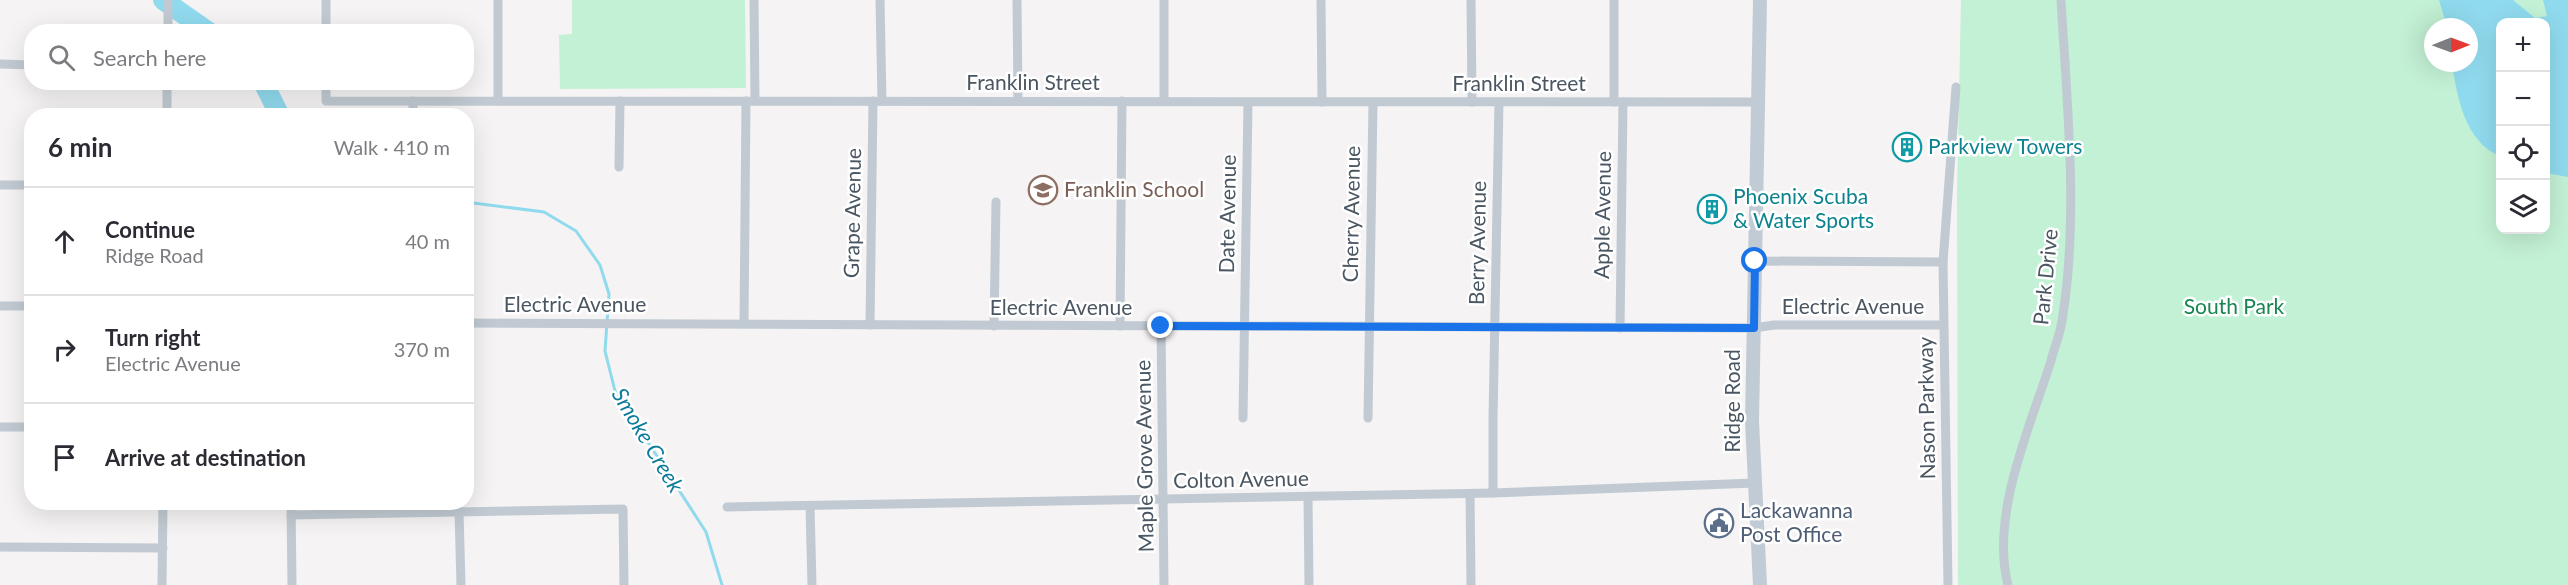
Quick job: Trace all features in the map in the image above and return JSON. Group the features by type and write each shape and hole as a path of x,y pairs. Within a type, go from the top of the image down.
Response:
{"main road":[{"name":"Ridge Road","path":"1760,0 1752,421 1760,585"}],"street":[{"path":"168,0 168,24"},
{"path":"498,0 498,101"},
{"path":"744,324 754,0"},
{"name":"Grape Avenue","path":"870,325 880,0"},
{"path":"1017,0 1018,101"},
{"path":"1164,0 1164,102"},
{"path":"1321,0 1322,102"},
{"path":"1471,0 1472,102"},
{"name":"Apple Avenue","path":"1614,0 1619,102 1620,328"},
{"name":"Park Drive","path":"2008,585 2004,554 2007,509 2017,464 2062,324 2067,285 2070,182 2061,0"},
{"path":"326,1 326,24"},
{"path":"0,64 24,64"},
{"name":"Nason Parkway","path":"1948,585 1943,262 1956,87"},
{"path":"167,90 167,108"},
{"name":"Franklin Street","path":"326,90 326,101 1758,102"},
{"path":"413,101 413,108"},
{"path":"619,167 620,101"},
{"path":"1120,326 1122,101"},
{"name":"Date Avenue","path":"1243,418 1248,102"},
{"name":"Cherry Avenue","path":"1368,418 1373,102"},
{"name":"Berry Avenue","path":"1494,493 1494,327 1499,102"},
{"path":"0,185 24,185"},
{"path":"994,326 996,202"},
{"path":"1755,261 1943,262"},
{"path":"0,306 24,306"},
{"name":"Electric Avenue","path":"474,323 1620,328 1943,325"},
{"name":"Maple Grove Avenue","path":"1161,326 1164,585"},
{"path":"0,427 24,427"},
{"name":"Colton Avenue","path":"727,507 1470,494 1755,483"},
{"path":"1470,494 1471,585"},
{"path":"1308,497 1309,585"},
{"path":"810,506 812,585"},
{"path":"474,508 623,509 624,585"},
{"path":"162,585 163,510"},
{"path":"291,510 292,585"},
{"path":"291,515 407,510"},
{"path":"454,510 461,585"},
{"path":"0,547 163,548"}],"green space":[{"path":"572,0 745,0 746,88 560,89 559,35 572,34"},
{"name":"South Park","path":"1961,0 2568,0 2568,585 1958,585 1957,194"}],"water":[{"path":"2439,0 2513,0 2535,18 2496,18 2496,154 2478,140 2471,129 2460,104 2454,72 2478,72 2478,18 2444,18"},
{"path":"2543,0 2568,0 2568,177 2550,174 2550,18 2535,18 2547,16"}],"waterway":[{"name":"Smoke Creek","path":"163,0 198,24"},
{"name":"Smoke Creek","path":"267,90 276,108"},
{"name":"Smoke Creek","path":"474,203 544,212 576,231 600,265 609,294 605,351 615,391 706,532 722,585"}],"place":[{"name":"Parkview Towers","path":"1907,147"},
{"name":"Franklin School","path":"1043,190"},
{"name":"Phoenix Scuba & Water Sports","path":"1712,209"},
{"name":"Lackawanna Post Office","path":"1719,523"}],"route":[{"path":"1161,326 1754,328 1755,261"}]}
